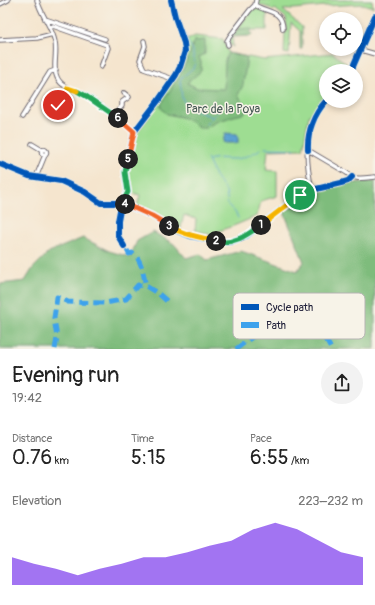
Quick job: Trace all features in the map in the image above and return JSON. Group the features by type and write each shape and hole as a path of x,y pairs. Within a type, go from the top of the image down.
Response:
{"street":[{"path":"0,4 8,0"},
{"path":"37,0 53,34 55,43 56,70 59,81 68,88 86,96 114,114 134,132"},
{"path":"124,246 117,234 118,221 122,203 128,192 125,172 134,132 173,79 180,67 185,47 171,0"},
{"path":"228,45 228,40 255,5 256,0"},
{"path":"255,5 259,8 269,10 280,18 283,30"},
{"path":"363,45 375,16"},
{"path":"45,19 105,39"},
{"path":"50,28 53,26 106,44 108,48 100,67"},
{"path":"0,40 37,38 53,34"},
{"path":"144,41 145,46 140,60 144,69 173,79"},
{"path":"363,51 375,54"},
{"path":"22,117 50,72 56,70"},
{"path":"58,105 68,88"},
{"path":"124,93 129,97"},
{"path":"114,114 122,106 122,102 133,95"},
{"path":"312,190 308,135 316,114 321,108"},
{"path":"32,144 46,151 36,177"},
{"path":"308,150 352,177 358,179 375,177"},
{"path":"0,164 24,174 62,181 89,194 101,203 122,203 152,216 177,231 190,236 230,242 246,236 300,195 312,190 341,183 352,177"}],"green space":[{"path":"257,0 372,0 373,7 363,4 283,10 302,27 302,49 300,49 300,31 291,23 289,54 284,53 285,32 287,32 286,18 275,9 273,11 270,8 259,5"},
{"path":"254,9 267,10 267,30 252,30 250,28 232,37 233,47 229,44 229,39"},
{"path":"250,28 252,30 250,32 252,33 251,36 232,37 238,29"},
{"name":"Parc de la Poya","path":"195,36 223,39 228,53 264,60 319,54 319,56 337,56 347,64 319,64 319,105 309,116 303,149 268,150 266,170 277,171 277,196 261,201 257,216 215,232 211,237 209,234 195,230 196,219 184,215 180,231 163,220 137,207 140,195 130,192 127,174 133,137 151,114 181,68 186,54 185,41"},
{"path":"205,40 205,54 199,57 201,62 201,71 187,83 197,88 224,89 225,60 228,53 247,57 243,85 238,95 248,110 243,114 216,122 206,128 199,128 191,121 167,114 161,108 161,104 180,74 194,41"},
{"path":"375,181 375,349 0,349 0,284 25,281 33,268 49,252 83,238 109,251 130,257 137,241 153,232 174,244 186,258 200,254 207,260 241,251 297,271 304,262 284,212 310,194 338,184"}],"water":[{"path":"225,133 237,134 238,143 224,143"}],"waterway":[{"path":"177,13 187,41 193,50 195,63 193,68 180,79 182,98 186,105 192,109 212,117"},
{"path":"206,124 219,110"},
{"path":"265,148 295,149"},
{"path":"209,160 218,158 241,158 261,149"},
{"path":"207,158 215,176 226,191 228,205 236,213 238,218"}],"marked path":[{"path":"127,250 129,254 132,253 136,256 142,268 146,286 170,304"},
{"path":"55,349 57,338 54,318 57,297 68,302 106,303 126,299 138,285 146,286"},
{"path":"236,349 250,339"},
{"path":"325,339 331,349"}],"cycle path":[{"path":"124,246 118,236 118,221 121,205 128,192 125,172 134,132 176,75 185,51 171,0"},
{"path":"354,64 375,16"},
{"path":"308,150 310,130 321,108"},
{"path":"0,164 29,176 61,181 85,192 101,203 122,203 152,216 177,231 190,236 221,242 230,242 246,236 300,195 312,190 348,181 352,177"}],"route":[{"path":"58,105 68,88 72,89 114,114 134,132 125,172 128,192 122,203 152,216 177,231 190,236 221,242 230,242 246,236 300,195"}]}
